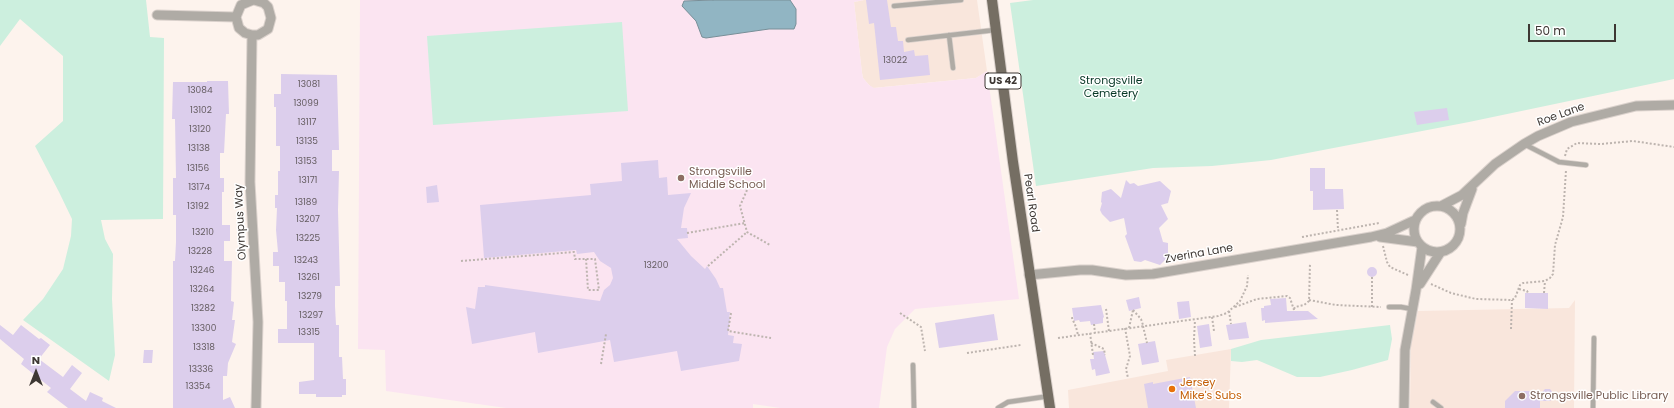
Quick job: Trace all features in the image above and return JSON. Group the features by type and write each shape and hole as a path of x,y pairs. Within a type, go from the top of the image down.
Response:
{"main road":[{"name":"Pearl Road","path":"992,0 1050,408"}],"street":[{"path":"253,0 264,3 268,7 271,18 268,29 258,35 245,33 239,28 236,17 241,5 253,0"},
{"path":"157,15 236,17"},
{"name":"Olympus Way","path":"252,35 250,182 258,322 256,408"},
{"name":"Roe Lane","path":"1441,206 1460,196 1473,186 1495,164 1538,136 1590,116 1636,106 1674,105"},
{"name":"Roe Lane","path":"1461,225 1466,201 1473,186"},
{"path":"1441,206 1453,211 1458,217 1461,225 1461,233 1455,245 1450,250 1440,252 1429,251 1420,245 1414,233 1416,220 1424,210 1430,207 1441,206"},
{"name":"Zverina Lane","path":"1030,275 1080,270 1092,270 1126,275 1153,274 1371,237 1387,233 1416,220"},
{"name":"Zverina Lane","path":"1371,237 1388,237 1420,245"},
{"path":"1404,408 1405,350 1416,290 1420,245"},
{"path":"1416,290 1422,278 1440,252"}],"lane":[{"path":"894,6 961,0"},
{"path":"908,40 996,30"},
{"path":"949,35 953,68"},
{"path":"1524,144 1559,162 1586,165"},
{"path":"1388,307 1412,309"},
{"path":"1593,408 1594,338"},
{"path":"913,365 914,408"},
{"path":"998,408 1008,402 1044,397"},
{"path":"1433,402 1441,408"}],"path":[{"path":"1565,156 1567,149 1577,143 1607,144 1633,141 1674,147"},
{"path":"1511,329 1512,300 1515,298 1520,285 1527,281 1545,281 1553,274 1555,245 1563,217 1566,176"},
{"path":"747,190 740,206 747,232 770,246"},
{"path":"1337,210 1338,230"},
{"path":"687,233 745,223"},
{"path":"708,266 747,232"},
{"path":"1382,244 1390,267 1412,276"},
{"path":"461,261 574,252 575,259 586,259 595,259 599,290 588,290 586,259"},
{"path":"1234,307 1257,299 1283,296 1290,298 1294,310 1295,307 1304,305 1309,300 1310,263"},
{"path":"1058,338 1212,317 1229,312 1245,292 1248,275"},
{"path":"1372,276 1372,307"},
{"path":"1544,293 1545,281"},
{"path":"1426,282 1451,293 1476,299 1512,300"},
{"path":"1518,289 1527,291 1528,293"},
{"path":"1309,300 1336,305 1388,307"},
{"path":"1106,309 1109,331"},
{"path":"1129,328 1133,310 1141,319 1147,343"},
{"path":"1229,312 1231,324"},
{"path":"731,313 728,331 771,338"},
{"path":"900,313 921,327 925,351"},
{"path":"1212,317 1214,331"},
{"path":"1074,318 1072,318 1078,335"},
{"path":"1195,356 1194,339 1196,319"},
{"path":"1094,324 1095,333"},
{"path":"1126,328 1130,356 1126,369 1128,378"},
{"path":"1090,333 1093,355"},
{"path":"601,364 606,334"},
{"path":"1091,343 1104,349 1105,355"},
{"path":"967,353 1021,346"}],"shaded area":[{"name":"Strongsville Middle School","path":"360,0 864,0 854,2 862,73 863,78 874,88 976,78 987,71 1019,299 915,309 895,329 887,347 879,408 780,408 753,404 753,408 506,408 386,391 385,350 358,349"},
{"path":"864,0 977,0 987,71 976,78 873,88 863,78 854,2"},
{"path":"1575,300 1574,408 1410,408 1411,344 1418,311 1569,308"},
{"path":"1231,349 1229,408 1069,408 1068,390 1168,371 1166,360"}],"green space":[{"path":"0,0 146,0 150,37 164,38 163,219 101,220 105,239 113,254 112,299 115,355 109,381 23,320 43,299 63,269 71,236 72,219 35,146 63,121 63,56 20,19 0,46"},
{"name":"Strongsville Cemetery","path":"1033,0 1674,0 1674,79 1469,122 1271,160 1212,166 1153,168 1036,186 1010,3"},
{"path":"622,22 628,111 433,125 427,36"},
{"path":"1390,325 1392,339 1388,360 1352,370 1320,377 1297,377 1257,360 1242,362 1231,361 1231,349 1261,340"}],"water":[{"path":"790,0 796,9 796,24 794,29 769,29 706,38 702,37 696,21 682,6 684,1"}],"building":[{"path":"866,0 887,0 891,27 896,27 898,41 903,41 904,52 914,50 915,56 928,55 930,75 880,80 874,23 869,24"},
{"path":"281,74 337,75 339,150 332,150 332,171 339,171 338,210 340,286 335,286 335,306 336,325 339,325 339,357 342,357 343,379 346,379 346,395 342,395 342,397 316,397 316,394 299,394 299,382 314,380 314,343 278,343 278,329 287,329 285,282 279,282 279,266 273,266 273,252 278,252 276,230 277,208 275,208 275,195 278,195 278,171 280,171 280,146 276,146 276,107 274,107 274,94 281,94"},
{"path":"228,81 229,114 226,114 224,153 220,153 220,178 224,178 224,192 222,192 222,225 230,225 230,241 224,241 224,261 232,261 231,301 234,302 232,320 235,320 232,342 236,344 228,363 227,376 223,376 223,400 230,397 235,408 173,408 173,261 175,261 176,215 173,215 173,178 176,178 175,119 172,119 173,82"},
{"path":"1447,108 1449,120 1417,125 1414,112"},
{"path":"658,160 659,178 667,177 668,195 691,193 684,208 681,228 687,228 688,238 677,239 691,256 705,269 707,266 720,288 723,288 727,312 730,312 728,335 734,336 733,343 742,344 739,361 681,371 677,351 614,362 610,340 538,353 535,332 472,344 466,307 475,309 478,287 485,287 485,285 600,301 604,290 610,285 613,278 611,268 600,261 594,252 577,254 576,250 484,258 480,205 591,195 590,184 622,181 621,163"},
{"path":"1310,168 1325,168 1325,189 1343,189 1344,209 1313,210 1313,191 1310,191"},
{"path":"1126,180 1130,184 1134,183 1138,186 1160,181 1171,191 1168,203 1161,205 1168,219 1159,228 1163,242 1168,243 1168,257 1160,265 1145,260 1141,262 1134,261 1125,236 1127,234 1124,218 1110,222 1100,210 1102,203 1102,192 1111,189 1121,198"},
{"path":"437,185 439,202 427,203 426,187"},
{"path":"1370,267 1374,267 1376,268 1376,276 1370,277 1367,274 1367,270"},
{"path":"1525,293 1548,293 1548,309 1525,308"},
{"path":"1139,297 1141,308 1129,311 1126,300"},
{"path":"1286,298 1287,311 1308,311 1318,319 1265,323 1265,320 1262,321 1261,308 1271,305 1270,299"},
{"path":"1189,301 1191,317 1179,319 1177,302"},
{"path":"1101,305 1104,317 1103,323 1091,325 1090,321 1074,321 1072,308"},
{"path":"994,314 998,340 939,348 935,323"},
{"path":"1246,322 1249,338 1229,340 1226,325"},
{"path":"1209,324 1212,346 1200,348 1197,326"},
{"path":"0,325 13,335 21,325 39,339 41,338 50,345 39,359 63,377 72,365 82,373 70,389 86,401 90,392 103,398 102,401 116,408 68,408 47,392 51,388 21,364 24,359 0,339"},
{"path":"1155,341 1159,362 1142,365 1138,344"},
{"path":"144,350 153,350 152,363 143,363"},
{"path":"1104,351 1110,373 1096,376 1095,369 1092,370 1090,359 1094,359 1093,352"},
{"path":"1190,377 1196,408 1148,408 1144,384 1153,382 1153,384"},
{"name":"Strongsville Public Library","path":"1545,389 1550,389 1553,393 1553,398 1550,401 1540,401 1540,408 1505,408 1505,401 1515,391 1530,391 1537,398"}],"place":[{"name":"Strongsville Middle School","path":"681,178"},
{"name":"Jersey Mike's Subs","path":"1172,389"},
{"name":"Strongsville Public Library","path":"1522,396"}]}
